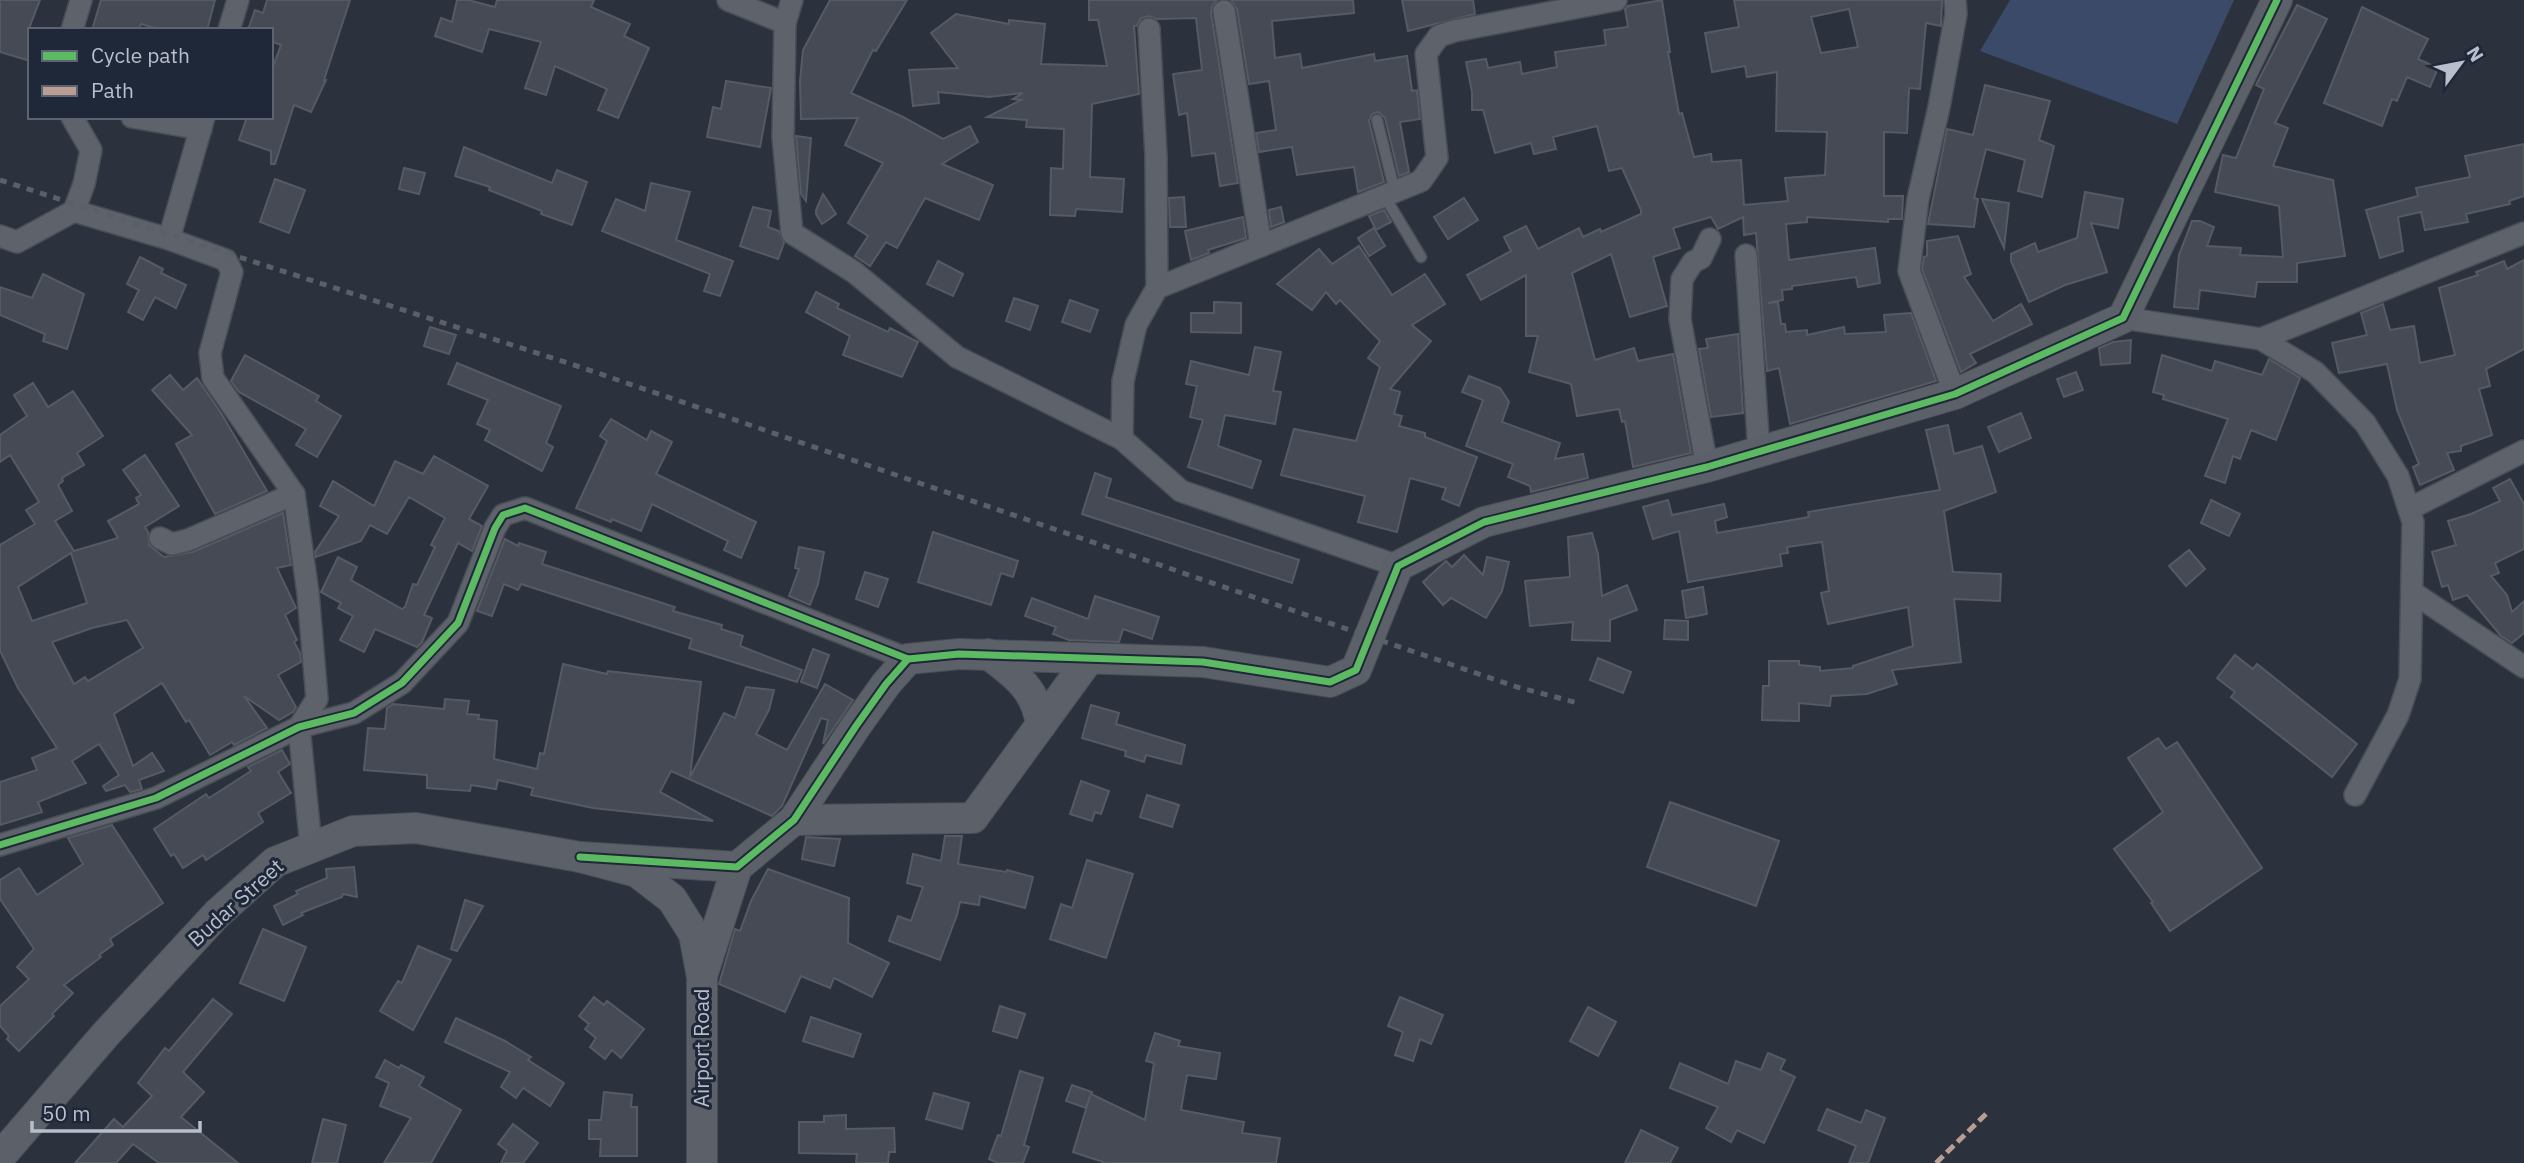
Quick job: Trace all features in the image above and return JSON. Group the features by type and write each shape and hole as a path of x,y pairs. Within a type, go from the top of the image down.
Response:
{"street":[{"path":"73,28 81,0"},
{"path":"230,28 238,0"},
{"path":"728,0 785,23"},
{"path":"792,0 785,23 783,137 792,233 854,272 957,357 1122,439 1181,491 1398,566"},
{"path":"1157,288 1421,181 1437,158 1426,54 1439,36 1616,0"},
{"path":"1955,0 1956,14 1942,94 1918,199 1909,271 1955,394"},
{"path":"2123,317 2277,0"},
{"path":"1224,11 1261,246"},
{"path":"1122,439 1123,382 1136,325 1157,288 1156,156 1149,29"},
{"path":"0,236 17,242 74,211 84,184 91,150 73,119"},
{"path":"156,119 203,123 169,239"},
{"path":"74,211 169,239 226,260 232,272 210,353 213,378 293,494 308,593 317,699 299,727 311,846"},
{"path":"2260,339 2524,233"},
{"path":"1707,467 1680,319 1682,279 1693,262 1701,258 1710,239"},
{"path":"1745,256 1759,452"},
{"path":"0,845 156,798 299,727 354,713 402,683 458,623 495,528 503,515 525,508 908,659 988,654 1088,660 1113,658 1203,662 1330,682 1356,670 1398,566 1484,522 1707,467 1955,394 2123,317 2260,339 2315,372 2365,424 2399,476 2413,522 2410,679 2398,715 2355,794"},
{"path":"2409,509 2524,451"},
{"path":"160,538 172,544 188,540 293,494"},
{"path":"2412,592 2524,667"},
{"path":"988,654 1013,672 1030,691 1038,706 1041,725"},
{"path":"702,977 737,867 794,820 856,726 908,659"},
{"path":"794,820 973,818 1088,660"},
{"name":"Budar Street","path":"0,1157 105,1035 217,914 275,862 354,831 416,828 580,857 637,872 672,899 694,934"},
{"path":"580,857 737,867"},
{"name":"Airport Road","path":"694,934 702,977 702,1163"}],"lane":[{"path":"1377,120 1390,194 1421,257"}],"water":[{"path":"2010,0 2234,0 2177,124 1980,51"}],"building":[{"path":"0,0 40,0 28,28 28,60 0,52"},
{"path":"101,0 215,0 208,28 155,28 141,24 140,28 93,28"},
{"path":"267,0 350,0 326,80 311,112 294,105 275,164 271,164 271,151 239,140 246,119 273,119 273,67 281,45 273,42 273,28 249,28 255,10 263,13"},
{"path":"457,0 495,7 497,0 594,0 591,7 630,24 624,36 649,48 618,118 598,110 607,89 555,66 546,95 525,88 541,42 489,29 482,52 435,36 441,18 452,22"},
{"path":"830,0 907,0 876,51 873,50 851,93 943,139 970,126 978,142 942,164 993,185 979,220 925,198 897,248 886,242 870,266 855,256 868,236 848,223 883,163 845,145 858,118 801,119 800,81 803,50"},
{"path":"1089,0 1217,0 1211,13 1238,183 1220,186 1215,153 1192,156 1187,113 1179,115 1173,74 1202,70 1196,18 1141,18 1137,26 1134,26 1139,94 1092,104 1090,177 1124,179 1122,212 1076,209 1075,216 1050,215 1051,168 1063,169 1064,129 1026,127 1027,120 987,117 1021,100 1013,99 1023,93 989,97 938,92 939,103 913,106 909,70 958,68 931,33 956,14 1009,24 1009,20 1045,24 1041,64 1107,66 1098,20 1089,20"},
{"path":"1231,0 1353,0 1354,13 1272,21 1275,58 1300,54 1302,68 1374,54 1375,61 1407,56 1412,91 1417,90 1420,119 1400,122 1409,172 1399,176 1385,118 1378,112 1372,114 1369,121 1384,182 1358,192 1354,167 1297,175 1292,147 1259,152 1256,133 1276,130 1269,81 1249,84 1237,9"},
{"path":"1402,0 1473,0 1475,14 1408,31"},
{"path":"1662,0 1679,114 1682,113 1694,157 1711,154 1712,162 1741,160 1744,205 1788,201 1785,178 1825,175 1827,132 1776,131 1777,72 1747,77 1745,66 1712,72 1705,33 1739,27 1734,0 1942,0 1941,26 1926,23 1920,89 1909,88 1907,133 1884,132 1884,196 1903,196 1902,219 1888,219 1888,222 1807,217 1807,222 1786,224 1789,260 1875,248 1880,283 1858,287 1856,277 1792,286 1792,289 1782,290 1783,300 1768,303 1778,302 1781,324 1785,324 1786,332 1807,330 1807,335 1844,327 1845,334 1886,332 1884,315 1911,313 1936,381 1790,424 1779,368 1767,371 1756,233 1744,235 1743,217 1718,229 1711,217 1673,228 1680,248 1653,257 1667,306 1630,317 1611,254 1572,273 1595,360 1634,348 1638,361 1673,354 1691,453 1633,467 1625,421 1622,422 1619,409 1577,416 1571,384 1529,372 1538,336 1526,336 1526,275 1481,300 1467,275 1511,251 1504,237 1526,226 1538,249 1579,228 1583,237 1600,229 1601,232 1641,214 1641,210 1622,168 1609,171 1597,126 1553,137 1556,149 1534,154 1531,143 1495,153 1483,110 1472,110 1472,92 1466,62 1486,59 1488,68 1520,62 1522,74 1557,67 1555,52 1606,45 1604,30 1628,27 1625,9 1628,6","holes":["1849,9 1858,47 1821,53 1811,17"]},
{"path":"2297,5 2327,19 2275,123 2288,128 2273,166 2333,180 2345,256 2297,263 2297,282 2257,282 2255,297 2200,290 2198,309 2174,307 2179,255 2192,221 2200,221 2214,227 2207,246 2241,248 2240,255 2283,257 2279,206 2215,192 2223,155 2236,158 2264,89 2256,85"},
{"path":"2362,7 2428,39 2418,59 2438,68 2430,87 2407,77 2397,101 2392,99 2382,126 2324,103"},
{"path":"726,81 771,88 760,147 707,137 713,107 721,109"},
{"path":"1985,85 2050,101 2039,140 2054,146 2042,197 2018,191 2025,160 1986,149 1974,198 1978,199 1974,227 1928,224 1947,129 1973,135"},
{"path":"796,136 811,138 806,201 801,194"},
{"path":"2524,144 2524,196 2509,201 2510,204 2466,214 2468,222 2425,230 2421,212 2398,217 2403,251 2380,258 2366,210 2418,196 2416,188 2470,177 2465,156"},
{"path":"464,147 552,183 557,170 587,182 572,225 489,190 490,187 455,176"},
{"path":"404,168 425,173 419,194 399,189"},
{"path":"275,179 305,190 289,233 260,222"},
{"path":"651,183 690,192 676,240 733,261 720,296 704,291 710,274 602,231 616,199 645,211"},
{"path":"2085,192 2123,199 2118,228 2091,223 2107,272 2065,285 2029,302 2011,261 2011,254 2035,243 2038,252 2077,238"},
{"path":"823,194 836,214 822,224 816,210"},
{"path":"1184,197 1186,227 1170,227 1169,198"},
{"path":"1464,198 1478,220 1448,239 1434,217"},
{"path":"1982,199 2009,203 2004,248"},
{"path":"753,207 771,211 768,227 779,231 784,243 778,259 740,246"},
{"path":"1281,207 1284,222 1271,227 1269,210"},
{"path":"1384,210 1391,222 1376,230 1369,216"},
{"path":"1243,217 1246,238 1208,250 1209,253 1191,260 1185,231"},
{"path":"1374,228 1385,246 1369,256 1358,238"},
{"path":"1958,236 1971,274 1964,277 1993,321 2021,304 2032,324 1970,354 1976,363 1961,372 1922,269 1924,257 1927,256 1927,241"},
{"path":"1359,246 1392,295 1425,274 1445,304 1412,325 1431,341 1390,389 1400,392 1394,414 1402,416 1399,426 1425,433 1425,437 1477,457 1459,506 1442,499 1446,488 1410,478 1397,532 1358,522 1365,496 1281,475 1294,429 1356,441 1380,367 1368,358 1380,341 1340,300 1336,304 1326,292 1312,310 1277,284 1319,249 1332,264"},
{"path":"140,257 163,269 161,273 186,285 176,308 155,297 143,320 128,312 139,290 127,284"},
{"path":"2524,260 2524,349 2486,369 2490,386 2479,389 2492,435 2461,446 2461,451 2447,453 2454,470 2420,485 2413,467 2419,464 2397,410 2387,364 2339,373 2332,343 2367,335 2361,313 2383,304 2390,330 2414,326 2420,363 2455,355 2439,288 2478,275 2476,272 2504,261 2507,269"},
{"path":"938,261 963,274 953,296 927,284"},
{"path":"43,274 84,294 67,349 43,341 45,334 0,315 0,287 32,298"},
{"path":"816,292 839,304 837,308 888,332 890,328 918,342 902,377 843,355 850,336 806,312"},
{"path":"1014,298 1038,306 1030,330 1006,321"},
{"path":"1070,300 1098,310 1090,332 1062,322"},
{"path":"1214,302 1241,303 1241,333 1191,332 1191,313 1214,313"},
{"path":"430,327 456,335 449,354 424,346"},
{"path":"1738,334 1743,413 1711,417 1699,349 1708,348 1706,339"},
{"path":"2131,340 2130,363 2101,365 2099,348 2113,342"},
{"path":"1255,347 1281,352 1273,391 1281,392 1275,424 1225,415 1218,446 1261,461 1252,488 1188,467 1203,420 1190,417 1197,386 1186,384 1191,361 1249,375"},
{"path":"245,355 319,396 316,401 341,416 317,457 296,445 306,429 239,392 231,381"},
{"path":"2162,355 2212,371 2215,361 2262,375 2269,359 2300,378 2276,440 2251,430 2240,459 2233,456 2225,483 2205,476 2228,419 2163,399 2164,395 2153,392"},
{"path":"457,363 561,406 546,443 553,447 542,471 485,440 490,430 477,424 488,400 448,384"},
{"path":"2076,372 2083,390 2064,397 2057,379"},
{"path":"170,375 183,390 197,378 267,491 215,514 176,444 192,435 152,390"},
{"path":"1469,376 1500,388 1509,402 1502,422 1560,443 1555,459 1583,454 1588,478 1531,492 1530,486 1508,477 1513,464 1466,446 1483,400 1462,392"},
{"path":"33,383 48,407 73,391 103,436 77,453 84,465 62,478 63,481 58,485 72,511 55,521 74,551 118,538 108,521 139,504 136,498 141,495 123,470 145,455 179,506 145,527 149,545 164,557 193,552 283,513 291,565 277,568 296,608 285,615 297,640 294,642 301,662 278,675 296,707 293,712 279,720 244,696 267,728 234,745 232,742 210,755 162,683 114,714 133,766 152,753 164,771 139,780 142,789 130,792 125,785 106,791 103,786 119,775 99,744 72,761 86,783 38,802 42,812 0,825 0,782 37,770 32,758 57,748 18,688 0,651 0,545 35,524 26,510 39,502 10,455 0,462 0,435 27,416 14,395","holes":["71,553 87,603 32,621 18,587","127,620 143,648 88,681 85,677 74,684 52,642 92,628"]},
{"path":"2021,413 2031,438 1999,452 1988,427"},
{"path":"611,419 647,440 651,431 672,442 656,474 756,522 741,558 724,550 728,541 652,504 641,531 576,508 607,441 600,436"},
{"path":"1948,425 1954,454 1982,446 1996,492 1944,511 1953,572 2001,574 2000,601 1954,599 1961,662 1892,670 1897,684 1867,694 1831,696 1830,706 1799,703 1799,721 1762,720 1763,686 1769,686 1769,661 1799,661 1799,665 1820,667 1820,671 1853,668 1913,646 1908,607 1828,624 1821,593 1829,591 1822,542 1787,547 1788,553 1780,554 1782,566 1688,582 1679,531 1653,539 1643,507 1668,500 1672,515 1724,504 1727,517 1715,521 1717,533 1809,517 1808,512 1940,490 1926,430"},
{"path":"434,456 488,486 469,519 482,526 472,551 458,543 424,615 432,618 422,642 417,647 375,629 364,652 340,640 353,616 338,608 341,603 321,592 338,557 357,567 351,580 402,609 435,547 431,545 445,518 409,497 387,534 370,525 361,541 316,557 315,552 339,516 320,506 333,481 374,506 395,461 423,474"},
{"path":"1095,473 1111,479 1106,497 1299,560 1292,583 1082,514"},
{"path":"2510,479 2524,504 2524,549 2495,563 2499,573 2491,576 2507,595 2512,612 2524,601 2524,633 2512,643 2501,636 2467,595 2453,600 2448,585 2442,587 2432,552 2456,545 2448,521 2500,501 2493,488"},
{"path":"2211,500 2240,514 2229,536 2201,523"},
{"path":"933,532 1018,561 1013,577 1001,573 991,605 918,582"},
{"path":"1592,533 1598,554 1602,596 1627,585 1637,610 1610,620 1610,641 1572,640 1573,622 1530,626 1525,581 1570,577 1568,537"},
{"path":"505,539 518,546 519,543 546,552 542,564 675,607 673,611 722,625 721,629 743,636 740,646 802,670 797,682 689,648 692,639 521,584 518,590 504,584 492,616 477,611"},
{"path":"799,547 824,552 818,584 810,605 789,596 799,569 795,568"},
{"path":"2189,550 2205,569 2186,586 2169,566"},
{"path":"1464,555 1483,575 1487,557 1509,562 1502,591 1486,618 1451,598 1443,605 1423,582 1446,561 1452,567"},
{"path":"865,572 888,579 878,607 856,599"},
{"path":"1703,587 1707,614 1686,618 1682,591"},
{"path":"1095,596 1159,617 1152,639 1123,629 1119,642 1069,640 1053,634 1056,627 1025,616 1032,598 1088,619"},
{"path":"1665,620 1688,621 1688,640 1664,639"},
{"path":"813,649 829,655 817,688 801,682"},
{"path":"2235,655 2253,669 2257,664 2357,744 2332,777 2231,697 2235,692 2217,678"},
{"path":"1598,658 1631,672 1623,693 1590,680"},
{"path":"563,664 607,674 608,671 701,682 690,777 724,713 735,718 746,687 774,690 769,710 756,734 787,750 825,684 853,700 823,744 828,720 821,718 782,806 772,816 671,771 660,792 713,821 593,808 531,795 533,788 498,780 496,789 471,785 470,791 427,788 427,775 364,770 368,728 385,729 387,708 393,704 444,709 445,699 469,701 467,714 479,715 478,719 497,721 494,759 537,769 540,753 544,754"},
{"path":"1091,705 1119,713 1116,724 1185,745 1181,764 1146,755 1144,762 1125,756 1126,751 1082,738"},
{"path":"2158,738 2166,749 2177,742 2262,868 2170,931 2151,903 2153,902 2114,849 2163,812 2128,758"},
{"path":"282,750 290,764 278,772 291,793 258,813 263,822 206,860 203,855 183,868 174,854 171,856 154,829 206,794 209,798 251,771 248,767"},
{"path":"1081,781 1109,791 1101,814 1095,812 1092,821 1070,814"},
{"path":"1147,795 1179,805 1172,827 1140,817"},
{"path":"1670,802 1779,841 1756,906 1647,867"},
{"path":"112,825 163,903 110,939 113,945 99,955 101,957 64,985 73,993 19,1051 7,1039 9,1036 0,1026 0,1006 29,979 17,967 34,949 0,899 0,880 19,868 37,895 83,864 68,838"},
{"path":"945,836 962,836 958,864 1006,872 1007,870 1033,877 1025,908 980,896 979,905 960,902 940,960 889,941 898,916 911,921 923,887 907,883 913,854 941,861"},
{"path":"806,837 840,839 834,866 802,859"},
{"path":"1087,860 1133,874 1106,958 1050,939 1061,904 1072,908"},
{"path":"354,867 357,897 343,894 342,897 301,913 303,915 283,925 274,906 298,894 296,891 327,878 326,869"},
{"path":"768,869 849,898 848,943 889,963 872,997 834,978 830,988 801,976 785,1012 719,984 735,929 740,931 751,901"},
{"path":"465,900 483,906 457,951 451,949"},
{"path":"263,929 306,947 284,1001 240,983"},
{"path":"418,946 451,960 413,1030 380,1011 398,981 402,983"},
{"path":"594,997 604,1005 607,1001 644,1029 621,1058 612,1050 605,1059 590,1047 596,1038 585,1029 589,1024 579,1016"},
{"path":"1400,997 1443,1015 1431,1044 1420,1039 1413,1061 1395,1055 1403,1032 1388,1026"},
{"path":"213,999 232,1014 183,1072 204,1092 181,1117 238,1163 159,1163 133,1144 116,1163 75,1163 114,1119 123,1127 152,1096 138,1083 165,1048 169,1051"},
{"path":"1000,1006 1025,1014 1017,1038 993,1031"},
{"path":"1588,1007 1616,1022 1598,1056 1570,1041"},
{"path":"811,1017 861,1034 853,1057 803,1041"},
{"path":"456,1018 505,1041 531,1057 528,1060 564,1083 550,1106 523,1088 516,1098 501,1087 510,1072 445,1042"},
{"path":"1155,1033 1180,1041 1178,1046 1220,1053 1216,1079 1187,1075 1181,1110 1244,1122 1242,1133 1280,1138 1276,1163 1106,1163 1073,1152 1090,1096 1086,1108 1066,1101 1072,1085 1092,1092 1091,1094 1145,1120 1154,1063 1146,1061"},
{"path":"1768,1053 1785,1060 1780,1070 1795,1077 1764,1143 1737,1130 1731,1142 1706,1128 1718,1107 1670,1088 1680,1063 1728,1084 1736,1061 1761,1070"},
{"path":"385,1060 424,1077 419,1086 461,1110 431,1163 384,1163 411,1118 380,1106 389,1083 376,1077"},
{"path":"1020,1071 1043,1078 1024,1145 1029,1147 1023,1163 998,1163 989,1159 998,1135 1001,1136"},
{"path":"604,1092 632,1095 631,1107 637,1107 637,1156 600,1156 601,1139 589,1139 589,1120 601,1120"},
{"path":"934,1093 969,1103 962,1129 926,1119"},
{"path":"1827,1109 1861,1123 1866,1110 1885,1118 1868,1163 1849,1163 1856,1146 1818,1130"},
{"path":"846,1115 846,1129 894,1128 895,1152 889,1152 888,1163 856,1163 857,1154 799,1153 799,1122 824,1122 824,1116"},
{"path":"323,1119 346,1125 337,1163 312,1163"},
{"path":"513,1124 538,1143 523,1163 501,1163 507,1151 498,1144"},
{"path":"1641,1130 1678,1148 1670,1163 1625,1163"}],"railway":[{"path":"0,180 571,364 1517,687 1578,703"}],"marked path":[{"path":"1936,1163 1988,1112"}],"cycle path":[{"path":"580,857 737,867 794,820 856,726 908,659 959,654 1203,662 1330,682 1356,670 1398,566 1484,522 1707,467 1955,394 2123,318 2277,0"},
{"path":"0,845 156,798 299,727 354,713 402,683 458,623 495,528 503,515 525,508 908,659"}]}
